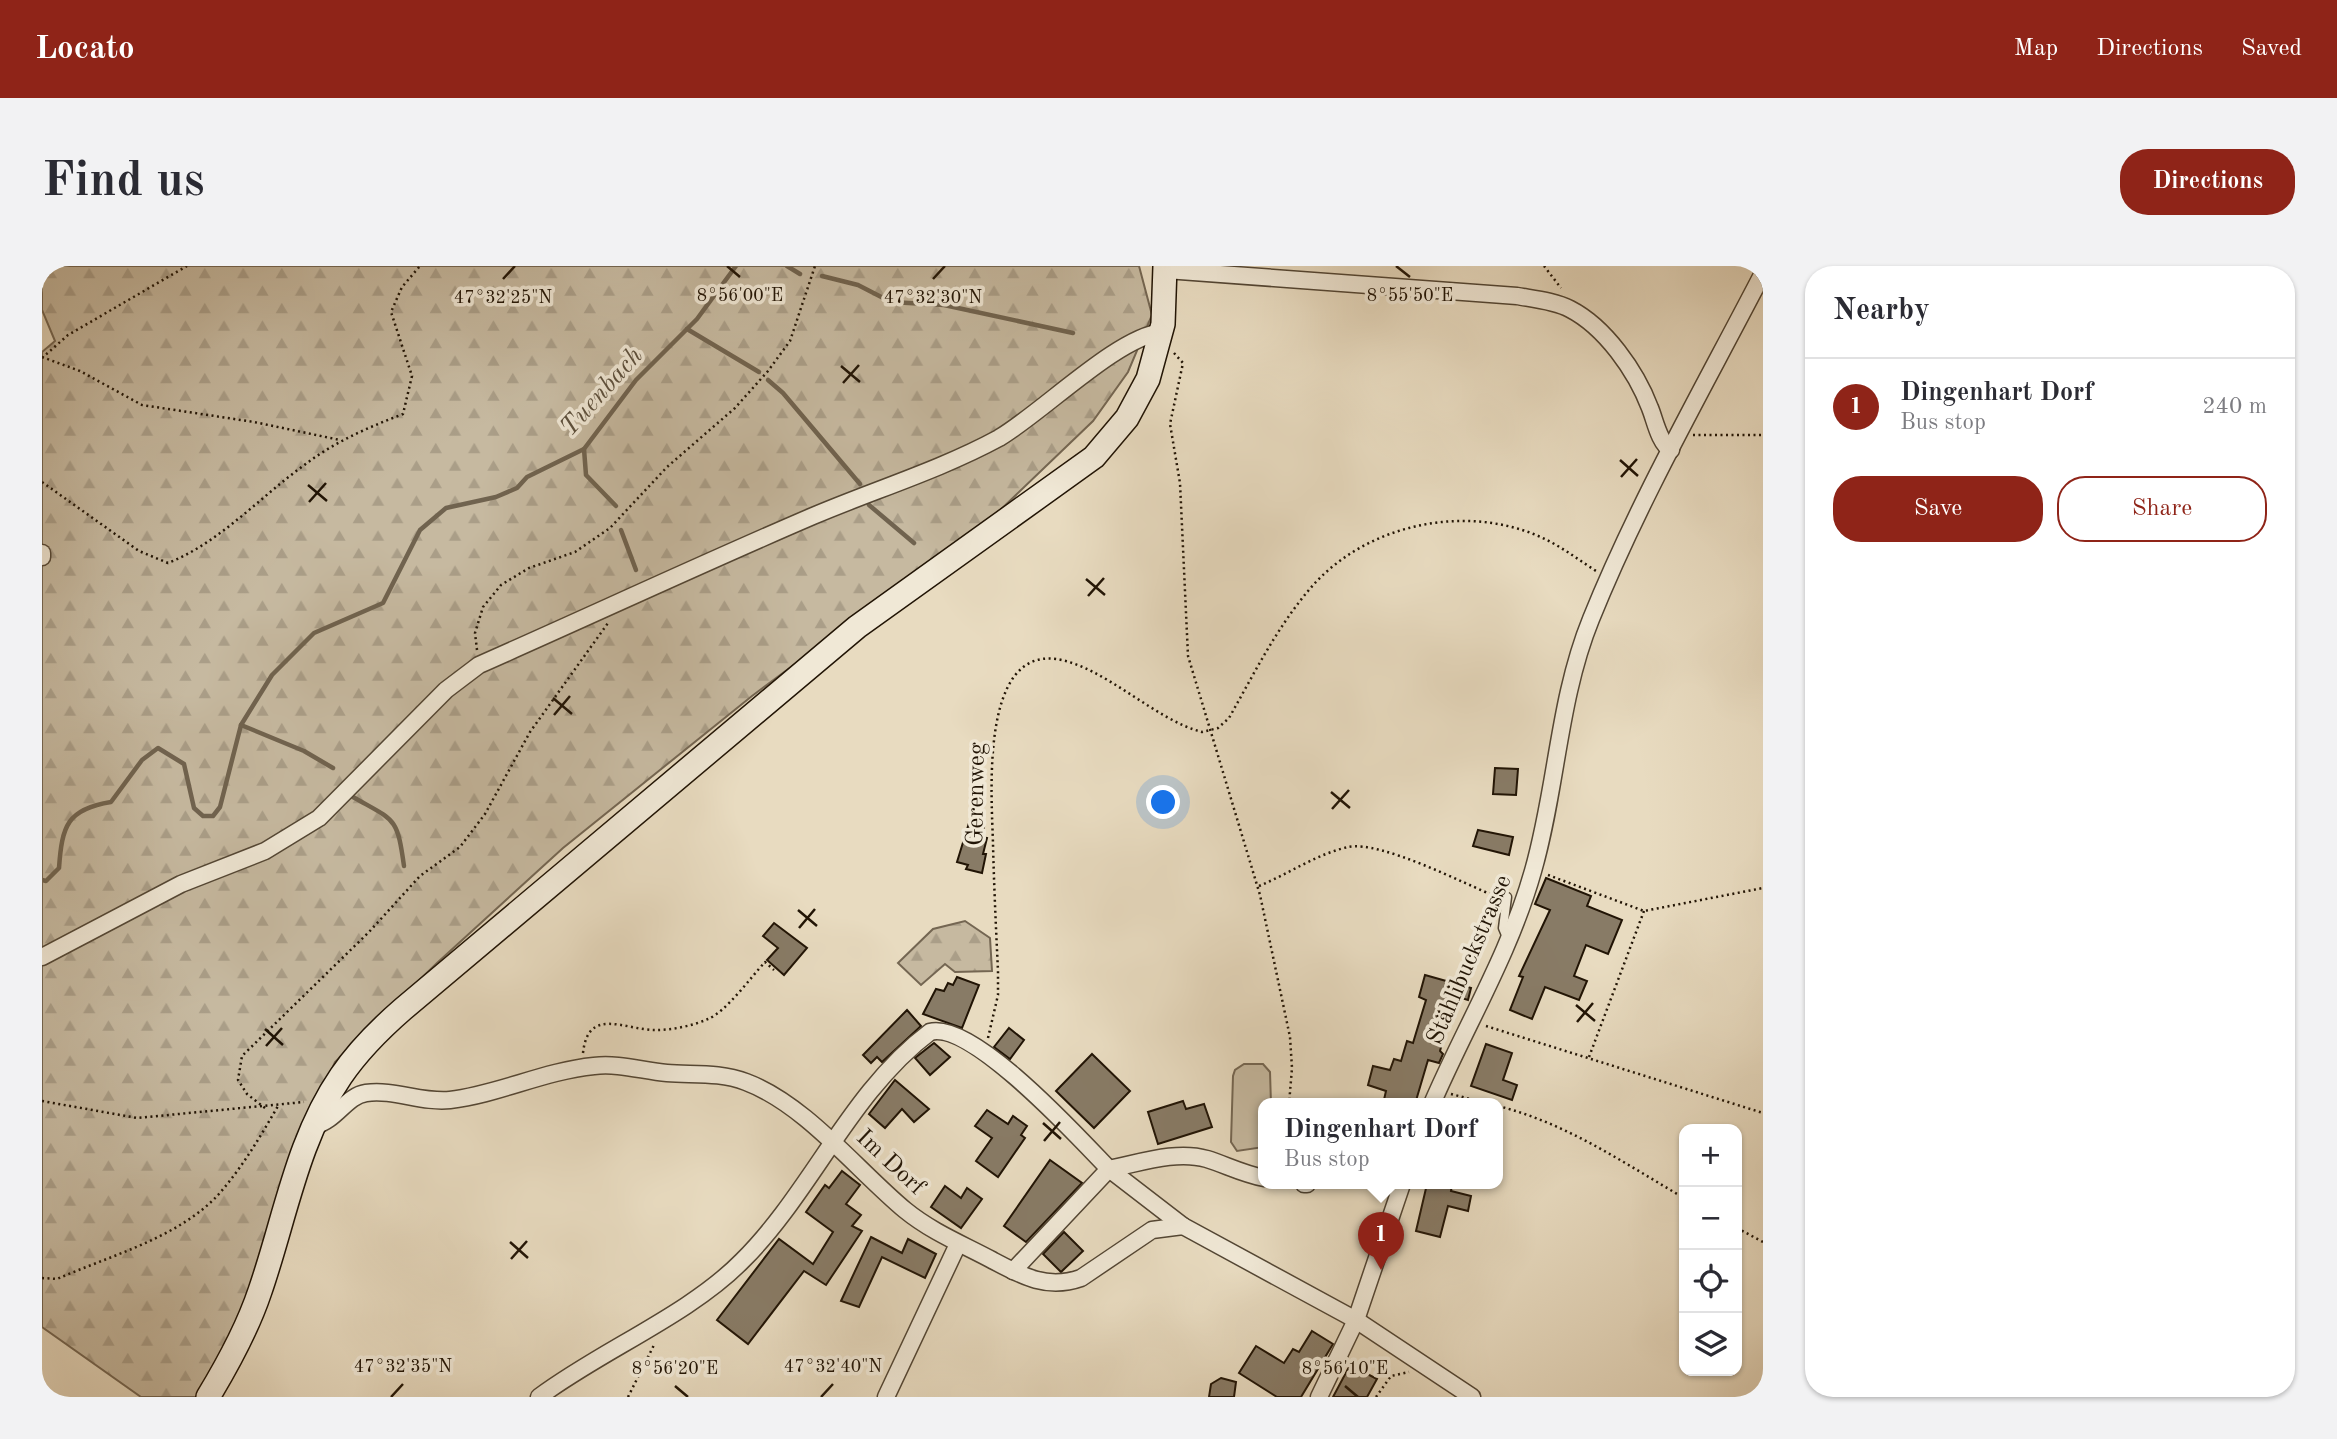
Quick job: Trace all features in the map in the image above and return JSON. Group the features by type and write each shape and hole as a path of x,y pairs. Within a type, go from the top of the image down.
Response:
{"street":[{"path":"208,1397 259,1293 288,1195 314,1126 354,1058 391,1020 881,609 1094,457 1138,400 1167,341 1165,268 1517,296 1568,308 1610,343 1629,367 1646,398 1665,445 1671,450"},
{"name":"Stählibuckstrasse","path":"1435,1097 1508,940 1534,870 1556,749 1580,649 1608,579 1763,273"},
{"path":"42,957 181,884 265,851 319,818 446,690 478,665 999,437 1138,337 1167,341"},
{"name":"Im Dorf","path":"938,1030 952,1033 982,1050 1054,1112 1109,1169 1183,1226 1152,1230 1081,1278 1069,1282 1044,1283 1013,1271 934,1231 905,1210 832,1141 877,1085 930,1032 938,1030"},
{"path":"314,1126 328,1123 352,1100 366,1093 433,1100 454,1099 585,1067 615,1065 667,1073 724,1075 741,1080 777,1100 832,1141 741,1262 668,1315 539,1397"},
{"path":"1013,1271 1109,1169 1171,1156 1205,1158 1238,1173 1258,1177"},
{"path":"1320,1397 1356,1320 1400,1189"},
{"path":"1183,1226 1356,1320 1472,1397"},
{"path":"886,1397 958,1244"}],"lane":[{"path":"1507,899 1503,928 1508,940"}],"path":[{"path":"187,266 68,335 42,358 80,371 142,404 254,422 340,440"},
{"path":"42,482 139,551 168,563 194,553 303,465 340,440 403,414 412,376 391,312 402,287 420,266"},
{"path":"478,665 475,633 483,607 501,585 529,568 575,552 610,528 667,467 735,408 790,341 815,266"},
{"path":"1544,266 1562,290 1568,308"},
{"path":"1167,341 1183,363 1170,424 1181,494 1188,656 1258,887 1290,1037 1293,1068 1290,1098"},
{"path":"1679,435 1763,435"},
{"path":"1211,731 1229,718 1288,618 1316,582 1346,557 1397,532 1444,521 1491,522 1538,536 1608,579"},
{"path":"265,1108 247,1094 238,1080 242,1056 369,932 420,876 460,847 485,814 530,732 625,601"},
{"name":"Gerenweg","path":"982,1050 994,1020 998,995 992,750 1001,706 1015,677 1037,660 1068,662 1194,730 1211,731"},
{"path":"1258,887 1339,850 1360,846 1409,860 1507,899"},
{"path":"1534,870 1644,911 1763,888"},
{"path":"1589,1058 1644,911"},
{"path":"585,1067 585,1037 593,1028 617,1024 663,1030 706,1020 719,1011 765,962 774,970"},
{"path":"1471,1021 1763,1113"},
{"path":"42,1101 137,1118 265,1108 289,1101 324,1105"},
{"path":"42,1278 57,1279 173,1229 216,1196 251,1151 278,1106"},
{"path":"1503,1107 1535,1115 1562,1128 1679,1195"},
{"path":"1742,1230 1763,1242"},
{"path":"628,1397 668,1315"},
{"path":"1376,1397 1391,1376 1408,1372 1416,1360"}],"green space":[{"path":"42,266 1139,266 1152,315 1128,372 1093,421 993,517 752,696 563,848 437,963 335,1062 304,1131 238,1325 202,1397 141,1397 42,1327 42,352 55,341 42,310"},
{"path":"965,921 990,938 992,971 955,972 945,964 921,985 898,963 933,929"},
{"path":"1244,1064 1263,1064 1270,1072 1271,1098 1258,1098 1258,1148 1237,1151 1231,1142 1235,1070"}],"building":[{"path":"1495,768 1518,769 1516,795 1493,794"},
{"path":"969,823 984,827 982,837 987,838 982,873 966,869 968,865 957,862"},
{"path":"1478,830 1513,837 1509,855 1473,846"},
{"path":"1546,878 1591,896 1587,906 1622,920 1608,954 1586,945 1574,976 1587,981 1579,1000 1545,987 1532,1019 1510,1010 1523,977 1519,976 1550,910 1535,904"},
{"path":"774,923 807,948 784,975 767,960 778,948 763,936"},
{"path":"1425,975 1471,988 1468,1000 1455,996 1440,1051 1443,1054 1439,1063 1428,1060 1417,1098 1384,1098 1386,1091 1368,1085 1373,1066 1390,1070 1394,1059 1401,1061 1407,1041 1413,1043 1426,1000 1419,997"},
{"path":"957,977 979,985 962,1028 923,1014 936,989 944,991 948,983 953,985"},
{"path":"907,1010 921,1026 882,1062 877,1057 871,1063 863,1055"},
{"path":"1009,1028 1024,1040 1010,1059 994,1047"},
{"path":"934,1043 950,1057 930,1075 915,1058"},
{"path":"1486,1044 1512,1053 1503,1080 1517,1085 1512,1100 1471,1086"},
{"path":"1092,1054 1130,1091 1094,1128 1056,1091"},
{"path":"895,1080 929,1109 914,1122 902,1109 885,1128 869,1114"},
{"path":"1183,1101 1186,1109 1204,1104 1212,1127 1158,1144 1148,1112"},
{"path":"987,1110 1008,1124 1013,1116 1027,1126 1021,1135 1025,1138 998,1177 976,1161 992,1138 975,1126"},
{"path":"1050,1160 1082,1183 1026,1242 1004,1226"},
{"path":"842,1171 860,1185 846,1204 861,1215 852,1226 862,1231 826,1285 804,1271 748,1344 717,1320 779,1239 813,1264 833,1232 806,1212 825,1185 829,1188"},
{"path":"945,1186 961,1198 967,1188 982,1199 961,1228 931,1207"},
{"path":"1426,1189 1451,1189 1471,1196 1468,1211 1448,1206 1440,1237 1416,1231"},
{"path":"1064,1232 1083,1251 1061,1272 1043,1254"},
{"path":"871,1237 902,1253 908,1239 936,1254 925,1278 882,1257 859,1307 841,1301"},
{"path":"1312,1331 1333,1344 1301,1397 1277,1397 1239,1373 1256,1346 1284,1363 1293,1349 1299,1352"},
{"path":"1350,1365 1377,1379 1367,1397 1333,1397"},
{"path":"1221,1378 1236,1382 1234,1397 1209,1397 1211,1384"}],"waterway":[{"name":"Tuenbach","path":"42,880 46,881 59,868 65,831 76,815 85,809 111,802 142,760 158,748 184,764 194,808 203,816 213,816 220,807 241,725 272,675 314,633 383,603 420,530 446,508 496,497 517,488 527,477 584,449 636,380 697,319 736,266"},
{"path":"787,266 800,274"},
{"path":"822,276 858,285 891,302 944,305 1073,333"},
{"path":"687,329 759,372"},
{"path":"768,380 783,393 860,484"},
{"path":"584,449 586,475 616,506"},
{"path":"869,505 914,543"},
{"path":"621,530 636,570"},
{"path":"241,725 304,751 333,768"},
{"path":"353,797 392,822 399,838 404,866"}],"place":[{"name":"Dingenhart Dorf","path":"1381,1270"}]}
